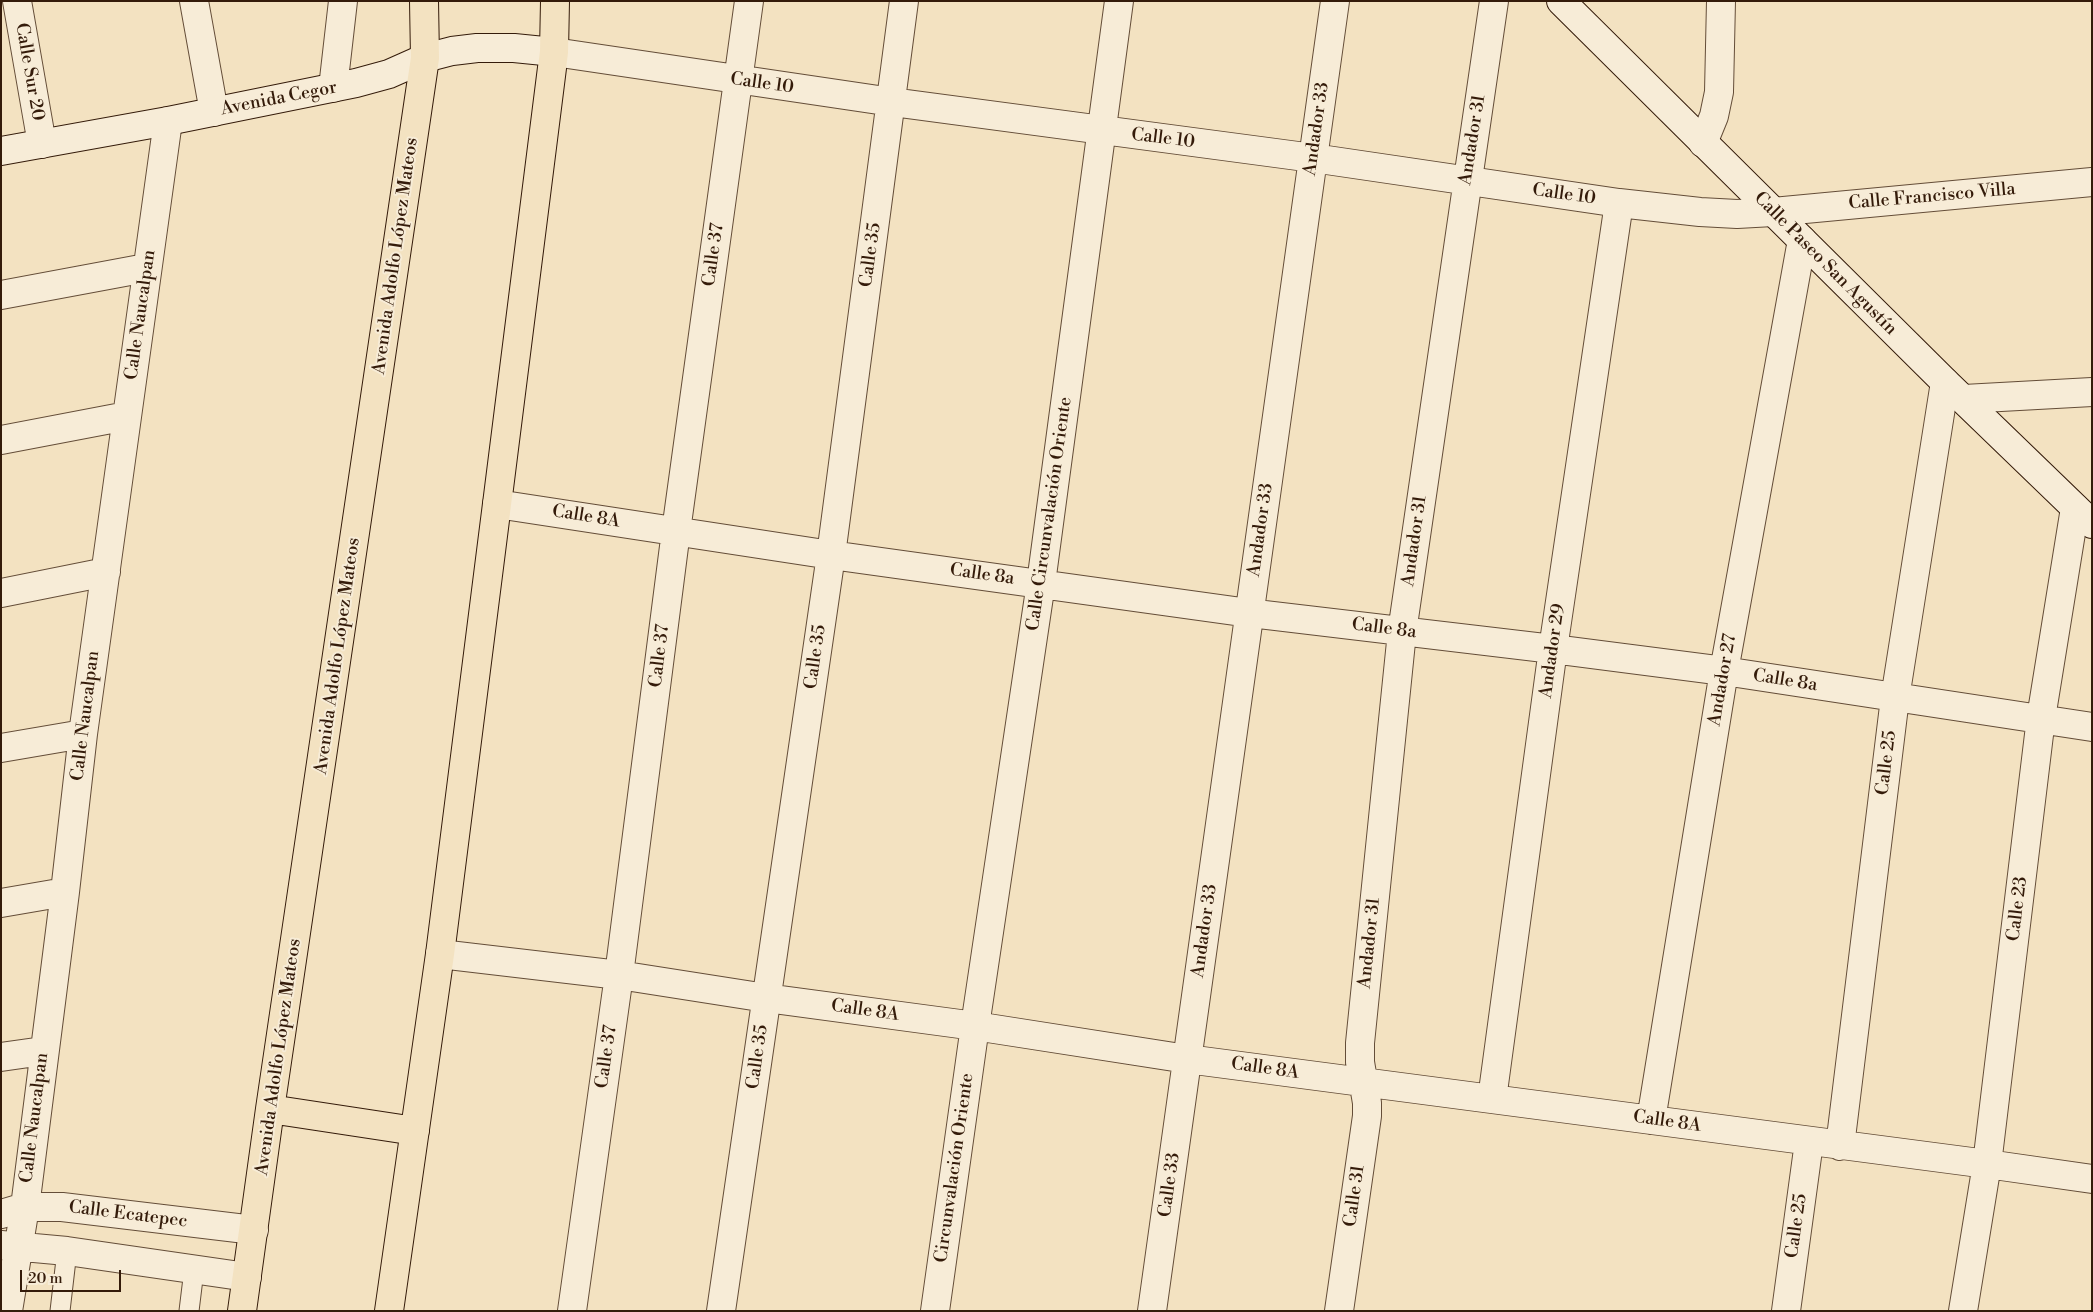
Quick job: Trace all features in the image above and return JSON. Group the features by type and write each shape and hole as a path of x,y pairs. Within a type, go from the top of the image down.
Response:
{"main road":[{"name":"Avenida Adolfo López Mateos","path":"242,1311 424,58 424,1"},
{"path":"389,1311 440,954 554,52 556,1"},
{"path":"270,1109 415,1131"}],"street":[{"name":"Calle Sur 20","path":"16,1 42,144"},
{"path":"194,1 214,112"},
{"path":"333,88 342,1"},
{"name":"Calle 37","path":"572,1311 619,975 676,531 749,1"},
{"name":"Calle 35","path":"721,1311 831,555 904,1"},
{"name":"Calle Circunvalación Oriente","path":"975,1026 1041,583 1119,1"},
{"name":"Andador 33","path":"1187,1059 1335,1"},
{"name":"Andador 31","path":"1362,1082 1360,1043 1402,632 1466,181 1494,1"},
{"name":"Calle Paseo San Agustín","path":"1561,1 1773,212 2084,516"},
{"path":"1703,143 1714,116 1719,92 1721,1"},
{"name":"Avenida Cegor","path":"1,151 168,121 333,88 389,74 424,58 477,48 514,48 554,52"},
{"name":"Calle 10","path":"554,52 739,81 1313,158 1619,203 1737,214 1773,212"},
{"name":"Calle Naucalpan","path":"8,1311 13,1210 44,1051 83,734 146,268 168,121"},
{"name":"Calle Francisco Villa","path":"1773,212 2092,182"},
{"name":"Andador 29","path":"1492,1099 1553,648 1619,203"},
{"name":"Andador 27","path":"1651,1120 1724,671 1802,240"},
{"path":"1,295 146,268"},
{"path":"1954,390 2092,392"},
{"name":"Calle 25","path":"1840,1146 1895,698 1954,390"},
{"path":"1,440 127,416"},
{"name":"Calle 8A","path":"497,504 676,531"},
{"name":"Calle 23","path":"1963,1311 1986,1164 2041,718 2084,516"},
{"name":"Calle 8a","path":"676,531 831,555 1249,613 1553,648 1724,671 2092,727"},
{"path":"1,593 106,572"},
{"path":"1,748 83,734"},
{"path":"1,903 65,892"},
{"name":"Calle 8A","path":"440,954 619,975 766,998 975,1026 1187,1059 2092,1179"},
{"name":"Circunvalación Oriente","path":"936,1311 975,1026"},
{"path":"1,1057 44,1051"},
{"name":"Calle 33","path":"1152,1311 1187,1059"},
{"name":"Calle 31","path":"1340,1311 1367,1116 1367,1103 1362,1082"},
{"name":"Calle 25","path":"1786,1311 1809,1142"},
{"name":"Calle Ecatepec","path":"13,1210 62,1207 254,1230"},
{"path":"10,1246 67,1250 194,1270 247,1276"}],"lane":[{"path":"60,1311 67,1250"},
{"path":"188,1311 194,1270"}]}
